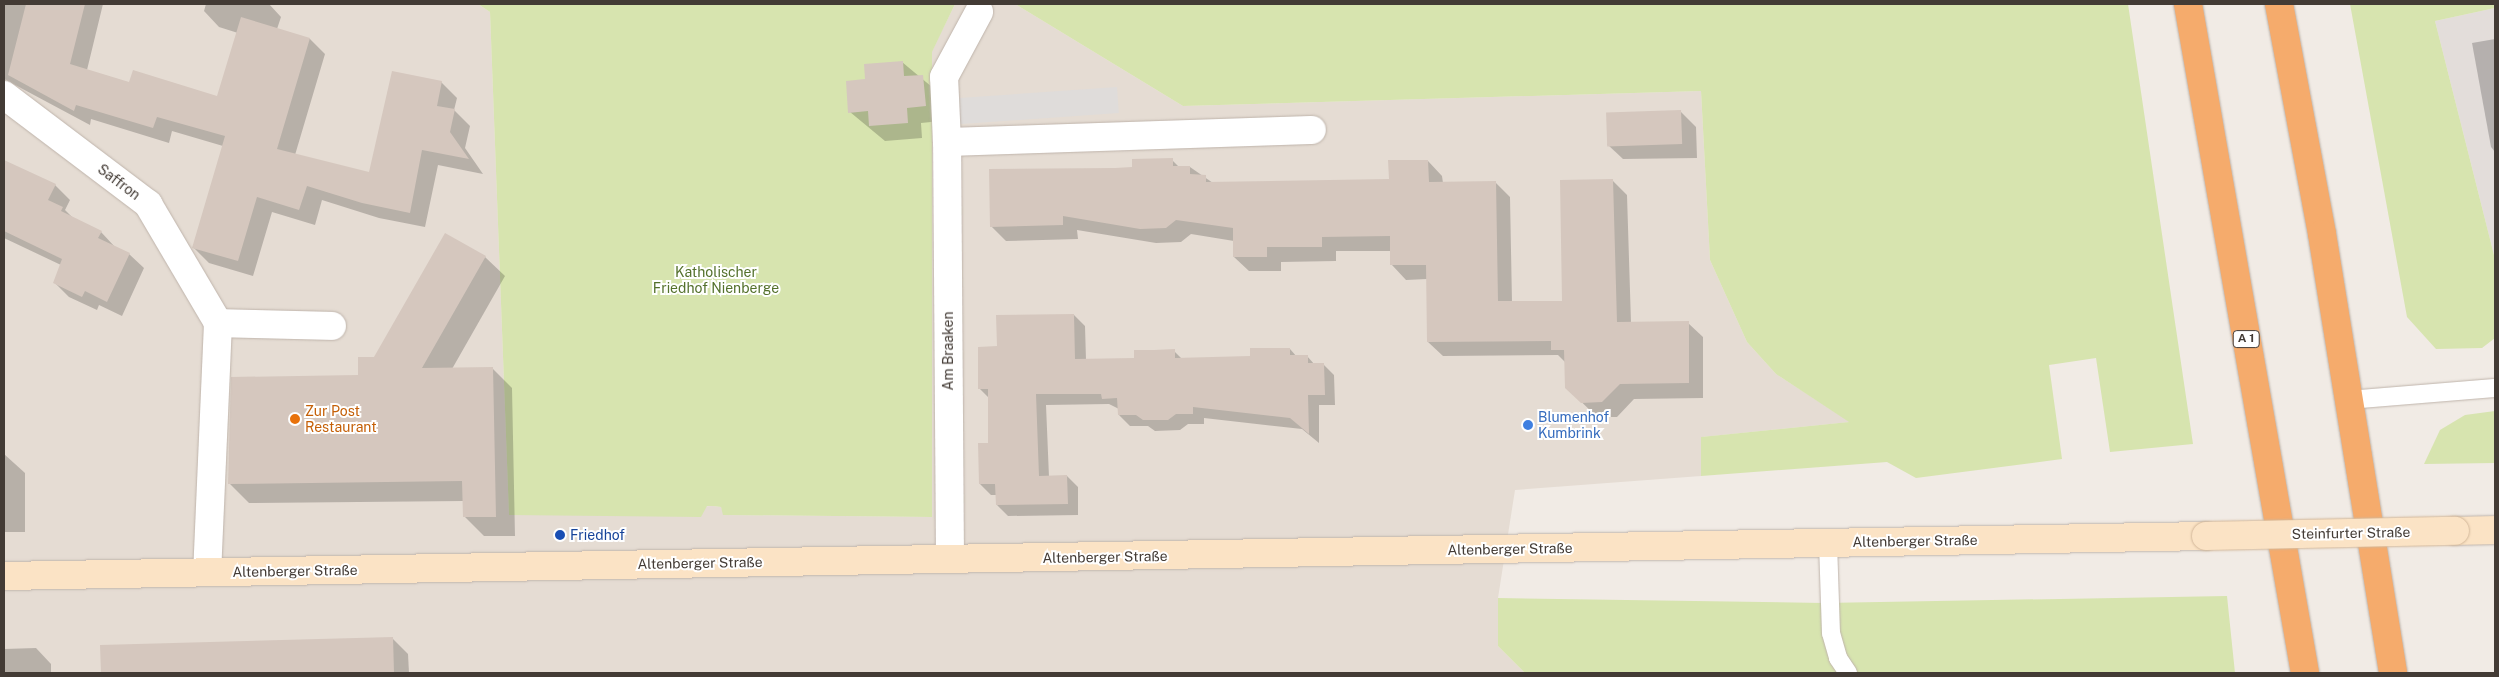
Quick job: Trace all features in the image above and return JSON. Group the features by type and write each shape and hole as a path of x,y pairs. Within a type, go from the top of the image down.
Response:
{"highway":[{"name":"A 1","path":"2188,4 2305,673"},
{"path":"2280,4 2394,673"}],"main road":[{"name":"Steinfurter Straße","path":"2206,536 2495,530"},
{"name":"Altenberger Straße","path":"4,576 2206,536"}],"street":[{"name":"Am Braaken","path":"950,559 944,77 979,12"},
{"name":"Saffron","path":"4,95 148,204 218,323"},
{"path":"946,142 1312,130"},
{"path":"207,572 218,323 332,326"}],"lane":[{"path":"2348,400 2495,388"},
{"path":"1828,543 1831,633 1838,658 1848,673"}],"shaded area":[{"path":"4,4 478,4 490,12 509,515 713,506 721,507 724,515 932,517 932,51 955,4 1015,4 1183,106 1701,91 1710,260 1747,342 1776,374 1850,422 1702,437 1701,476 1515,490 1498,598 1498,646 1525,673 4,673"},
{"path":"2495,8 2495,259 2435,21"},
{"path":"1117,87 1119,113 954,124 952,99"}],"green space":[{"name":"Katholischer Friedhof Nienberge","path":"478,4 955,4 932,52 932,517 723,515 721,507 713,506 707,506 701,517 509,515 490,12"},
{"path":"1015,4 2128,4 2193,444 2110,452 2096,358 2049,365 2062,459 1916,478 1887,462 1701,476 1701,437 1849,422 1776,374 1747,342 1710,260 1701,91 1183,106"},
{"path":"2350,4 2495,4 2495,8 2435,21 2495,259 2495,338 2482,348 2436,349 2407,317"},
{"path":"2495,411 2495,463 2424,464 2440,430 2465,415"},
{"path":"2227,596 2235,673 1525,673 1498,646 1498,598 1824,603"}],"building":[{"path":"26,4 85,4 70,64 129,82 133,70 217,96 241,17 310,38 277,149 369,172 392,71 442,81 437,106 455,109 450,132 469,159 422,150 410,213 362,203 307,186 299,210 257,197 238,261 192,248 225,136 157,117 153,128 76,105 74,111 8,75"},
{"path":"903,61 904,76 923,75 926,106 907,108 908,123 869,126 868,111 848,113 846,81 865,79 864,64"},
{"path":"1681,110 1682,144 1607,147 1606,113"},
{"path":"1173,158 1173,166 1190,166 1190,174 1206,175 1206,182 1389,179 1388,160 1428,160 1429,182 1496,181 1498,301 1562,301 1560,180 1613,179 1617,322 1689,321 1689,383 1620,384 1602,402 1581,403 1565,388 1564,350 1551,350 1551,341 1427,342 1426,265 1390,265 1390,236 1322,237 1322,247 1267,247 1267,257 1233,257 1233,228 1176,220 1166,228 1140,229 1063,216 1063,225 990,227 989,169 1132,167 1132,159"},
{"path":"4,160 56,184 48,200 63,207 61,211 102,231 98,238 130,253 107,302 85,291 82,297 53,283 62,259 4,231"},
{"path":"445,233 486,256 422,368 493,367 496,517 463,517 462,481 228,484 231,377 358,375 358,357 374,357"},
{"path":"1074,314 1075,359 1134,358 1134,350 1175,349 1175,358 1250,356 1250,348 1290,348 1290,355 1308,355 1308,363 1324,363 1325,395 1308,395 1309,434 1290,418 1193,407 1193,414 1176,414 1168,420 1143,420 1136,415 1118,415 1117,398 1102,399 1101,394 1036,394 1039,476 1067,475 1068,504 996,505 995,484 979,484 978,443 988,443 988,389 978,389 978,347 997,346 996,315"},
{"path":"393,637 394,673 101,673 100,645"}],"place":[{"name":"Zur Post Restaurant","path":"295,419"},
{"name":"Blumenhof Kumbrink","path":"1528,425"},
{"name":"Friedhof","path":"560,535"}]}
